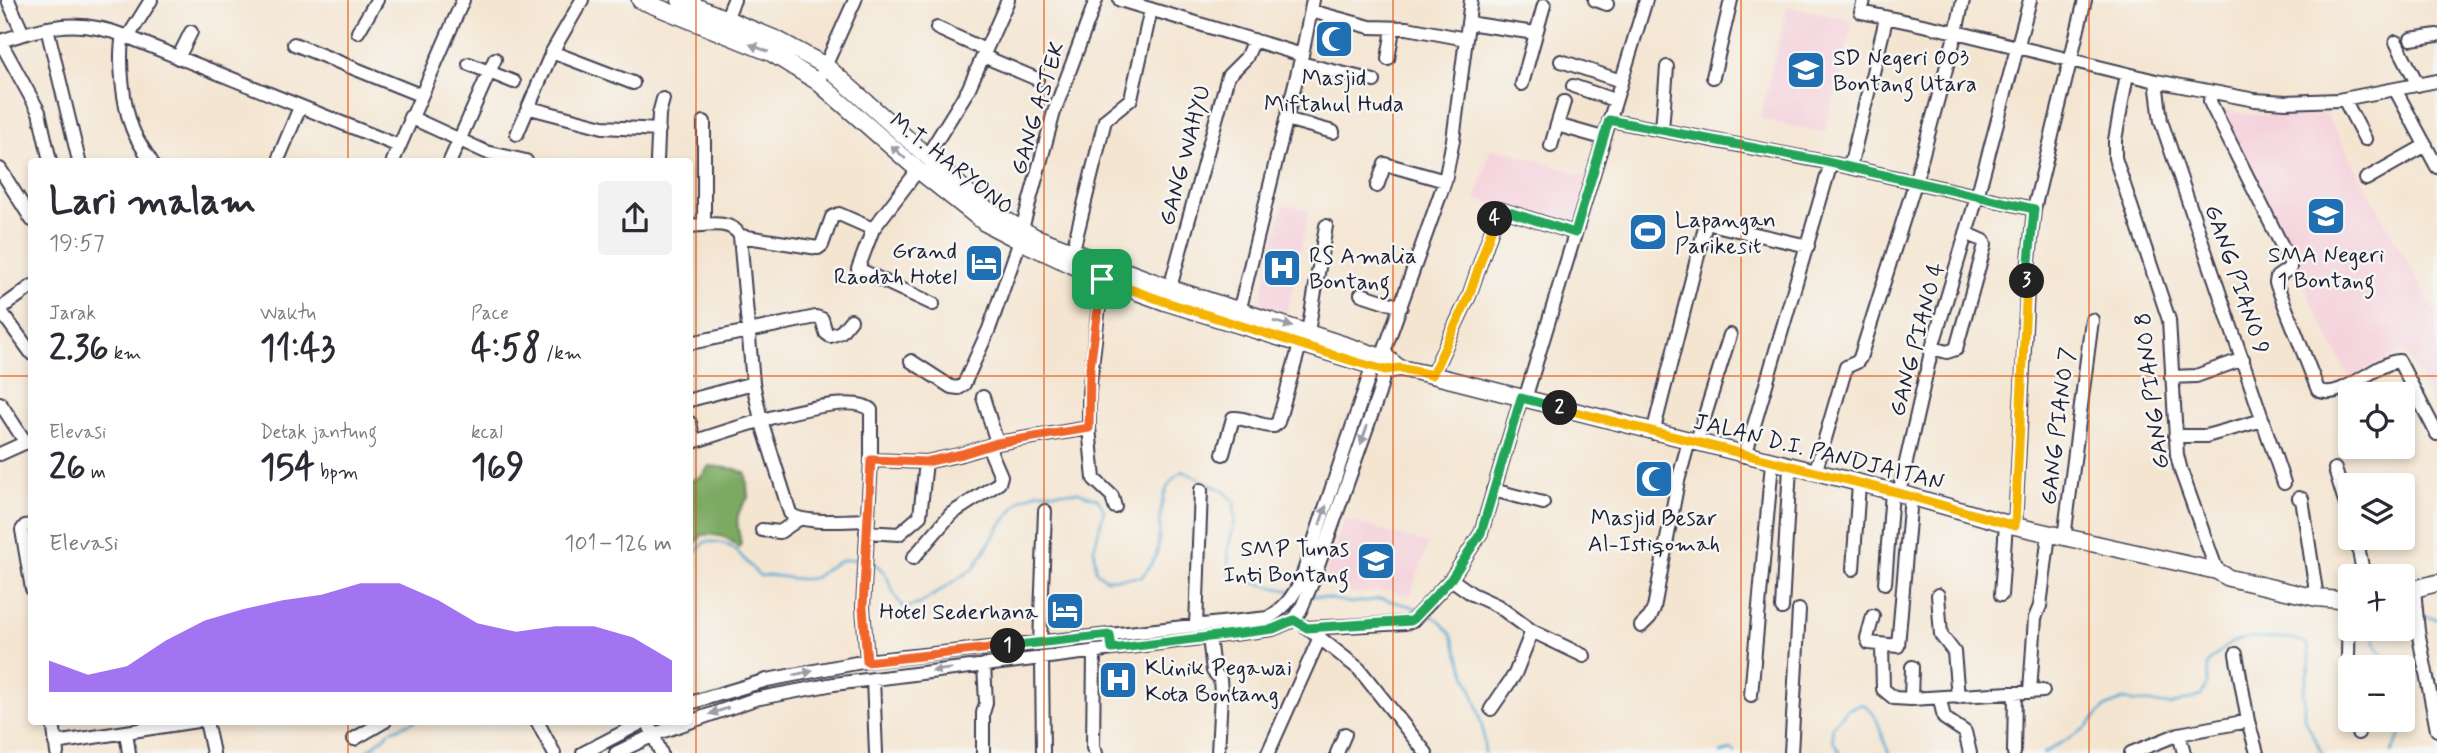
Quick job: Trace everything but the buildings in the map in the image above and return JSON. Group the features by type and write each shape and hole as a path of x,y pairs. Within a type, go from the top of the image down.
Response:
{"main road":[{"name":"M.T. HARYONO","path":"640,0 771,53 818,82 918,170 985,223 1073,250 1168,295 1304,339 1385,361"},
{"name":"M.T. HARYONO","path":"680,0 778,40 826,66 985,208 1021,235 1102,279 1239,312 1304,339"},
{"name":"JALAN D.I. PANDJAITAN","path":"1385,361 2057,536 2217,571 2229,578 2317,598 2338,600"},
{"path":"2415,590 2437,583"}],"street":[{"path":"8,0 23,34"},
{"path":"149,158 129,120 121,61 125,36 151,0"},
{"path":"358,32 377,0"},
{"path":"394,158 419,95 463,0"},
{"path":"517,134 552,52 582,0"},
{"path":"726,19 734,0"},
{"path":"818,82 855,0"},
{"path":"927,156 962,101 1008,0"},
{"name":"GANG ASTEK","path":"911,361 951,387 959,388 964,384 989,329 1021,235 1054,112 1096,0"},
{"path":"1120,0 1254,40 1301,59 1374,81"},
{"path":"1307,628 1405,623 1413,620 1451,579 1481,533 1646,0"},
{"path":"1713,77 1731,0"},
{"path":"1815,473 1846,367 1860,358 1915,183 1963,0"},
{"name":"GANG PIANO 4","path":"1901,494 1932,348 1977,197 2029,0"},
{"path":"2001,596 2011,524 2034,209 2085,0"},
{"path":"693,718 772,695 873,679 1273,629 1298,615 1306,581 1379,393 1385,361 1401,307 1446,180 1469,1"},
{"path":"1522,84 1544,5"},
{"path":"1239,312 1312,6 1370,27 1407,28 1466,38"},
{"path":"1863,6 1886,21 2211,97 2347,104 2398,95 2437,81"},
{"path":"1073,250 1105,120 1131,99 1151,9"},
{"path":"1850,167 1886,21"},
{"path":"1468,23 1535,33"},
{"path":"49,158 39,112 0,41 70,24 97,27 125,36 399,146"},
{"path":"47,28 78,158"},
{"path":"937,28 1037,79"},
{"path":"1388,59 1393,29"},
{"path":"178,58 191,32"},
{"path":"2411,39 2437,35"},
{"name":"GANG WAHYU","path":"1168,295 1228,76 1246,58 1254,40"},
{"path":"2396,42 2418,86"},
{"path":"294,44 419,95"},
{"path":"552,52 633,83"},
{"path":"451,158 495,59"},
{"path":"1561,61 1621,81"},
{"path":"470,64 514,82"},
{"path":"1662,130 1667,68"},
{"name":"GANG PIANO 8","path":"2126,78 2115,140 2115,158 2169,320 2175,436 2180,471 2217,571"},
{"name":"GANG PIANO 9","path":"2156,85 2161,121 2284,483"},
{"path":"1573,86 1614,100"},
{"path":"2398,95 2437,167"},
{"path":"2211,97 2290,262 2290,268 2277,277 2276,283 2318,390 2327,393 2356,383 2399,360 2437,434"},
{"path":"657,158 663,99"},
{"path":"1551,146 1564,102"},
{"path":"2347,104 2365,139"},
{"path":"280,155 300,107"},
{"path":"530,108 603,127 659,130"},
{"path":"410,117 486,152 513,158"},
{"path":"1286,119 1333,132"},
{"path":"1609,120 1831,163 2034,209"},
{"path":"704,122 704,225"},
{"path":"1557,125 1603,138"},
{"path":"2366,179 2426,145"},
{"path":"1745,456 1831,163"},
{"path":"1377,186 1385,164 1446,180"},
{"path":"0,169 28,214"},
{"path":"918,170 873,229 858,269 933,304"},
{"path":"693,175 704,176"},
{"path":"1432,375 1469,296 1499,209 1575,233"},
{"path":"740,236 818,248 832,216 839,214 873,229"},
{"path":"1653,432 1706,223 1808,246"},
{"path":"693,226 732,227 740,236 753,383 761,420 790,513 799,519 867,526 899,534 917,519 921,511 926,462"},
{"path":"1223,454 1233,418 1269,427 1278,422 1304,339 1326,226"},
{"path":"1932,348 1950,352 1955,349 1985,245 1984,241 1966,233"},
{"path":"1102,279 1090,368 1089,428 1094,479 1112,496 1115,507"},
{"path":"28,288 1,305 28,348"},
{"path":"1361,295 1401,307"},
{"path":"693,342 820,317 826,335 830,336 841,332 851,320"},
{"name":"GANG PIANO 7","path":"2015,693 2037,692 2035,618 2057,536 2092,320"},
{"path":"1641,626 1654,608 1678,481 1730,335"},
{"path":"2171,377 2196,376 2244,359"},
{"path":"693,399 753,383"},
{"path":"913,558 951,514 999,483 1001,476 983,397"},
{"path":"0,403 28,440"},
{"path":"693,442 801,409 862,405 868,407 872,416 871,460 863,607 867,662"},
{"path":"2175,436 2206,436 2263,419"},
{"path":"871,460 926,462 993,445 1089,428"},
{"path":"0,454 28,441"},
{"path":"1751,695 1772,463"},
{"path":"1782,608 1790,467"},
{"path":"2335,469 2338,479"},
{"path":"1853,569 1859,484"},
{"path":"1196,626 1201,490"},
{"path":"1493,490 1543,503"},
{"path":"1885,583 1901,494"},
{"path":"1873,616 1869,643 1899,645 1901,494"},
{"path":"2299,498 2302,499 2317,598"},
{"path":"1040,643 1045,511"},
{"path":"762,530 780,532 799,519"},
{"path":"28,525 22,531 28,566"},
{"path":"1451,579 1472,594 1498,606 1532,631 1584,656"},
{"path":"693,702 767,680 867,662 1268,618 1282,609 1306,581"},
{"path":"1938,595 1941,635 1954,652 1958,697"},
{"path":"1282,609 1298,615 1307,628 1359,669 1426,753"},
{"path":"1791,753 1799,610"},
{"path":"2415,616 2437,730"},
{"path":"1491,709 1515,674 1532,631"},
{"path":"1110,635 1112,649"},
{"path":"1209,637 1213,671 1220,679 1221,686 1218,753"},
{"path":"1268,753 1320,637"},
{"path":"1082,638 1088,652 1093,748 1096,753"},
{"path":"1882,645 1883,689 1894,698 1940,699 2015,693 2014,753"},
{"path":"2236,654 2248,722 2257,753"},
{"path":"1042,658 1043,753"},
{"path":"983,753 983,713 986,703 984,665"},
{"path":"1911,699 1912,667"},
{"path":"873,679 876,753"},
{"path":"1940,699 1944,718 1965,732 1970,753"},
{"path":"2131,753 2179,733 2248,722"},
{"path":"53,725 56,748 156,725"},
{"path":"207,725 212,753"},
{"path":"354,739 371,725"},
{"path":"539,725 554,753"},
{"path":"583,753 639,725"},
{"path":"649,725 661,753"},
{"path":"616,753 671,725"},
{"path":"125,732 129,753"},
{"path":"1337,753 1345,733"},
{"path":"2179,733 2184,753"}],"shaded area":[{"name":"SD Negeri 003 Bontang Utara","path":"1787,6 1853,21 1825,133 1760,119"},
{"name":"SMA Negeri 1 Bontang","path":"2217,108 2250,115 2327,115 2437,316 2437,414 2405,350 2349,378"},
{"path":"1491,148 1588,177 1572,231 1476,199"},
{"name":"RS Amalia Bontang","path":"1283,204 1309,210 1287,313 1259,306"},
{"name":"SMP Tunas Inti Bontang","path":"1344,519 1428,544 1410,596 1389,591 1352,593 1337,589 1324,578"}],"green space":[{"path":"709,466 736,469 746,474 748,498 737,520 741,544 738,548 731,541 712,535 702,535 693,547 693,480 702,476"}],"waterway":[{"path":"869,560 887,577 904,608 920,604 974,568 1000,526 1021,500 1038,492 1078,492 1098,499 1104,510 1094,549 1096,571 1106,579 1142,577 1157,552 1164,497 1174,478 1183,471 1222,490 1234,501 1235,522 1228,548 1229,572 1250,582 1291,591"},
{"path":"693,555 705,542 724,543 736,551 760,576 803,579 816,577 843,560 862,560"},
{"path":"1311,595 1351,603 1382,599 1418,608"},
{"path":"1426,613 1439,620 1451,634 1476,701 1485,753"},
{"path":"2420,615 2437,619"},
{"path":"2044,753 2086,728 2104,708 2123,700 2171,705 2201,696 2207,684 2208,663 2231,643 2246,638 2293,639 2308,645 2310,662 2304,690 2304,717 2322,753"},
{"path":"2375,641 2382,655"},
{"path":"1840,753 1833,740 1832,727 1848,709 1862,704 1873,713 1889,753"},
{"path":"366,753 389,732 406,725"},
{"path":"2391,753 2401,732"},
{"path":"1720,753 1732,750 1735,753"}],"place":[{"name":"Masjid Miftahul Huda","path":"1334,39"},
{"name":"SD Negeri 003 Bontang Utara","path":"1806,70"},
{"name":"SMA Negeri 1 Bontang","path":"2326,216"},
{"name":"Lapangan Parikesit","path":"1648,232"},
{"name":"Grand Raodah Hotel","path":"984,263"},
{"name":"RS Amalia Bontang","path":"1282,268"},
{"name":"Masjid Besar Al-Istiqomah","path":"1654,479"},
{"name":"SMP Tunas Inti Bontang","path":"1376,561"},
{"name":"Hotel Sederhana","path":"1065,611"},
{"name":"Klinik Pegawai Kota Bontang","path":"1118,680"}],"route":[{"path":"1609,120 1822,161 2034,209 2028,271 2015,526 1899,493 1521,398 1481,533 1451,579 1411,621 1307,628 1294,620 1273,629 1112,649 1110,635 867,662 863,607 871,460 926,462 997,443 1089,428 1090,368 1102,279 1356,362 1385,370 1400,368 1432,375 1469,296 1498,211 1500,209 1575,233 1609,120"}]}
